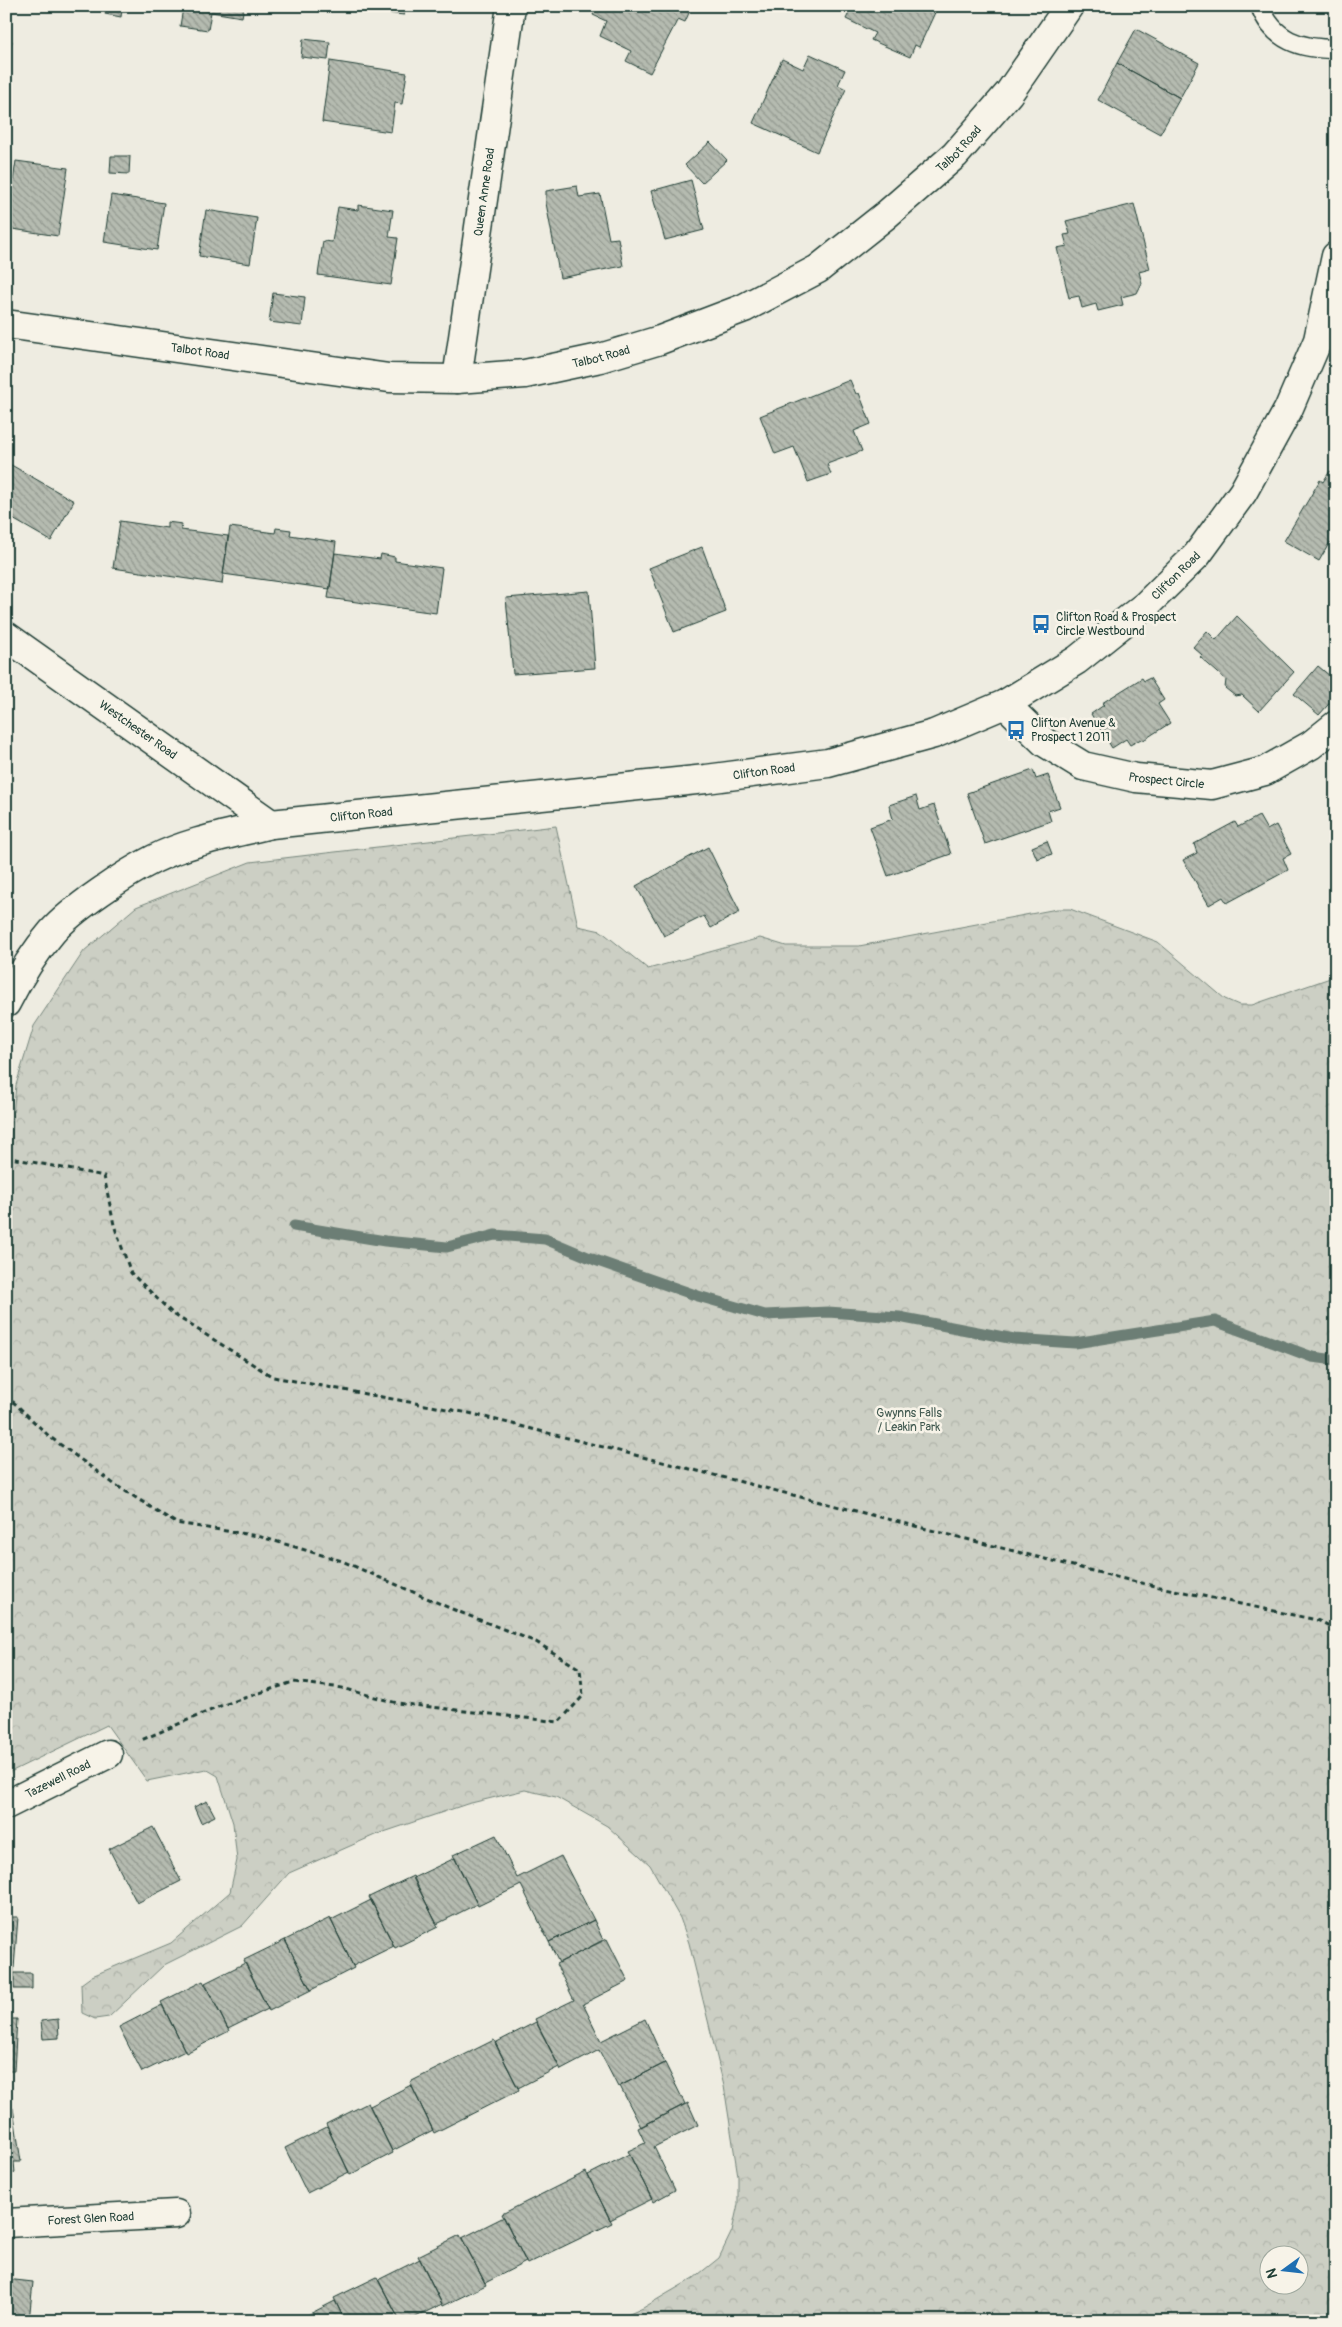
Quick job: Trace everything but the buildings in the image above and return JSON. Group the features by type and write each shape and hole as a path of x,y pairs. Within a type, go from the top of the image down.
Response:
{"street":[{"name":"Queen Anne Road","path":"456,379 511,6"},
{"name":"Talbot Road","path":"6,324 389,378 456,379 525,374 600,358 660,340 744,308 818,269 956,155 1009,93 1069,6"},
{"name":"Clifton Road","path":"6,1003 23,970 53,931 98,894 154,859 202,841 271,824 706,779 828,763 934,734 1005,704 1077,660 1146,605 1197,555 1243,492 1288,410 1327,349 1336,256"},
{"name":"Westchester Road","path":"6,636 271,824"},
{"name":"Prospect Circle","path":"1005,704 1044,742 1083,766 1136,778 1212,785 1265,771 1311,746 1336,725"},
{"name":"Tazewell Road","path":"6,1805 108,1754"},
{"name":"Forest Glen Road","path":"6,2223 176,2214"}],"lane":[{"path":"1260,6 1273,30 1283,38 1302,45 1336,49"}],"path":[{"path":"6,1157 104,1176 114,1225 131,1273 173,1314 273,1377 469,1413 1136,1582 1317,1620 1336,1629"},
{"path":"6,1395 50,1437 114,1484 176,1523 258,1536 342,1561 536,1642 580,1669 583,1696 559,1722 397,1703 342,1688 293,1682 223,1705 108,1754"}],"green space":[{"name":"Gwynns Falls / Leakin Park","path":"556,826 578,926 601,931 648,969 760,938 786,946 859,946 1057,909 1070,909 1158,942 1225,999 1239,1005 1252,1005 1336,976 1336,2321 614,2321 643,2308 694,2278 719,2258 732,2231 738,2204 738,2176 724,2086 689,1943 680,1918 650,1865 607,1826 556,1797 525,1790 467,1804 375,1835 289,1873 242,1926 164,1965 109,2017 95,2019 82,2013 81,1984 92,1976 171,1943 230,1892 237,1860 233,1823 218,1776 206,1769 147,1781 107,1725 6,1774 6,1187 16,1085 34,1026 84,951 136,907 250,862"}],"waterway":[{"path":"294,1226 385,1241 447,1247 495,1235 545,1239 595,1260 698,1296 765,1315 828,1312 899,1317 1014,1339 1075,1343 1215,1321 1312,1357 1336,1360"}],"place":[{"name":"Clifton Road & Prospect Circle Westbound","path":"1041,624"},
{"name":"Clifton Avenue & Prospect 1 2011","path":"1016,730"}]}
